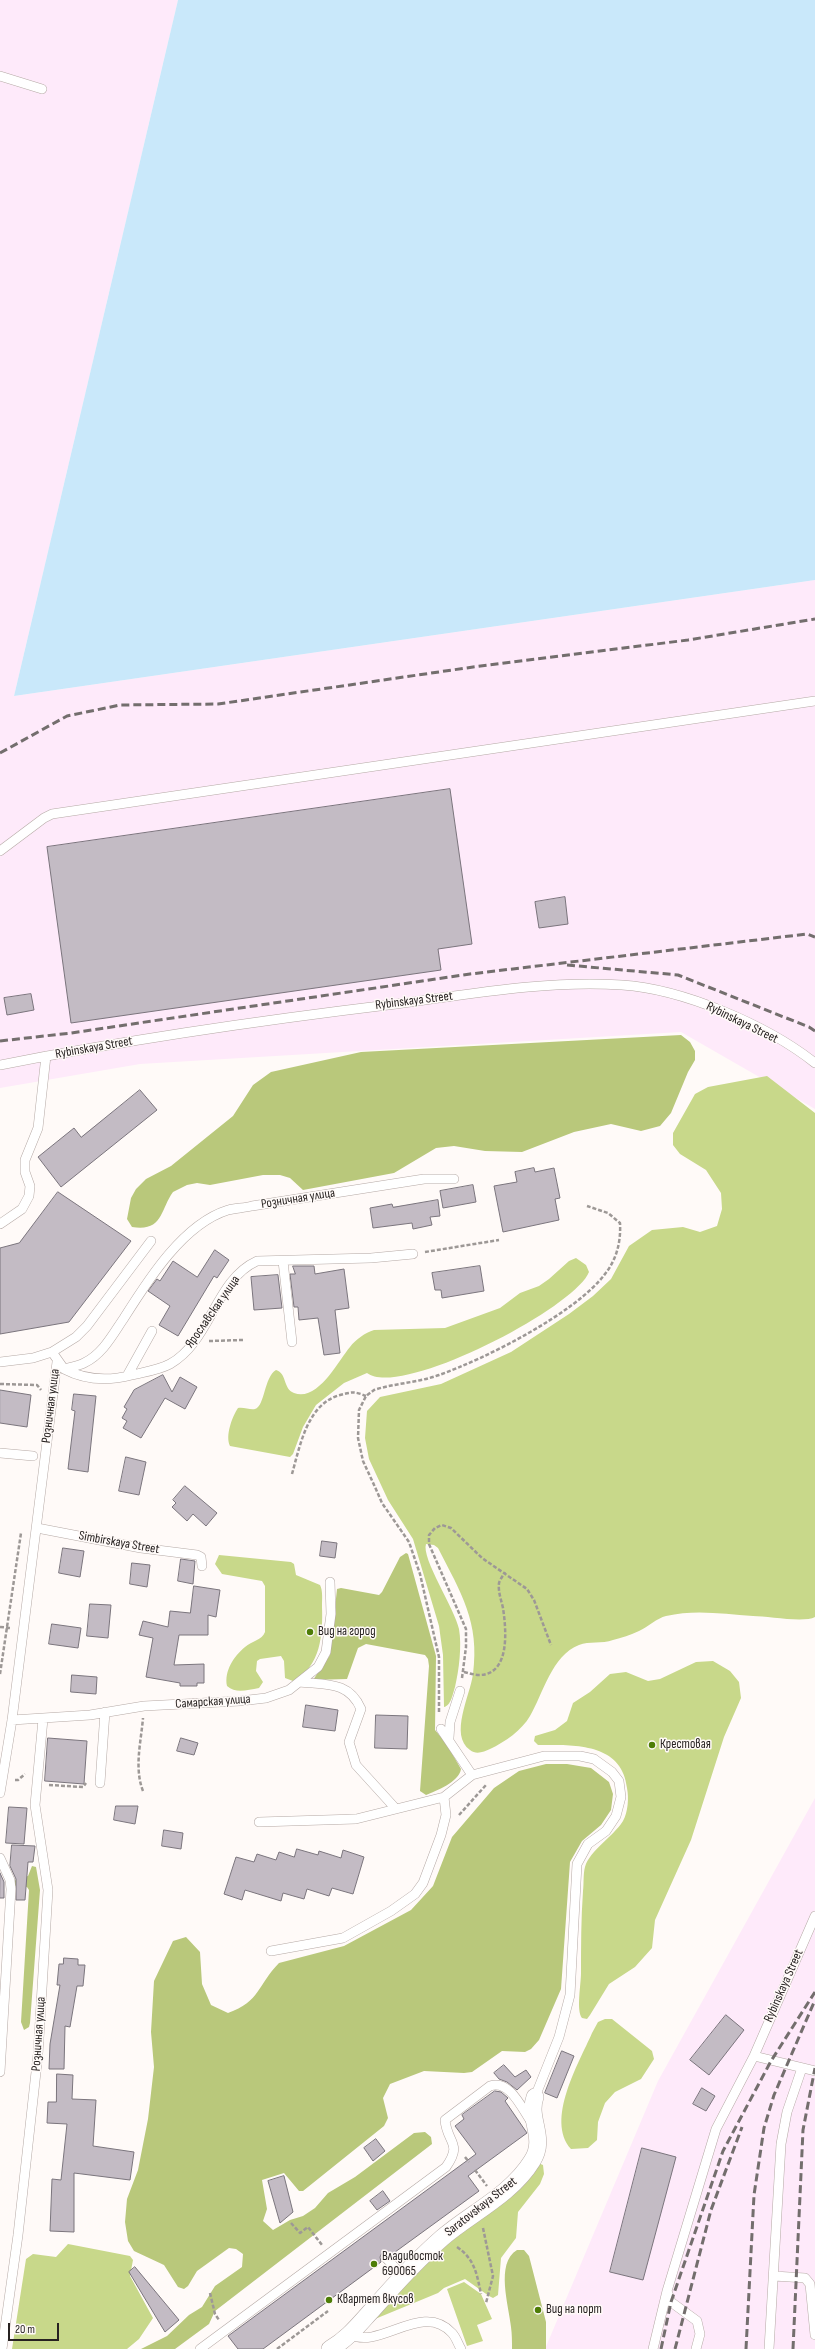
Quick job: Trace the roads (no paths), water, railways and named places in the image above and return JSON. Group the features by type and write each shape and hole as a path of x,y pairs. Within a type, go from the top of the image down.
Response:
{"street":[{"name":"Saratovskaya Street","path":"330,2349 351,2335 374,2307 442,2238 479,2211 520,2177 532,2161 539,2146 532,2105 535,2097"}],"lane":[{"path":"0,76 42,89"},
{"path":"0,851 44,818 52,814 815,701"},
{"name":"Rybinskaya Street","path":"0,1065 238,1023 549,984 623,985 688,997 748,1023 802,1053 815,1063"},
{"path":"0,1224 22,1209 29,1196 30,1186 25,1172 25,1160 38,1128 46,1056"},
{"name":"Розничная улица","path":"57,1362 64,1369 84,1363 97,1354 110,1339 169,1253 181,1240 212,1218 228,1210 424,1179 454,1179"},
{"path":"0,1362 33,1358 52,1352 76,1337 87,1326 151,1241"},
{"name":"Ярославская улица","path":"64,1369 77,1376 90,1379 127,1376 169,1364 180,1357 195,1342 228,1288 244,1269 257,1261 413,1254"},
{"path":"283,1261 292,1342"},
{"path":"127,1376 152,1331"},
{"path":"52,1352 57,1362"},
{"name":"Розничная улица","path":"0,1793 12,1720 57,1362"},
{"path":"0,1454 33,1456"},
{"name":"Simbirskaya Street","path":"37,1528 141,1548 197,1555 202,1561"},
{"name":"Самарская улица","path":"12,1720 43,1720 144,1706 240,1702 266,1698 289,1690 318,1667 326,1652 331,1614 330,1582"},
{"path":"299,1682 344,1688 354,1696 361,1709 349,1742 356,1765 396,1809"},
{"path":"448,1738 450,1722 460,1691"},
{"path":"100,1783 105,1712"},
{"name":"Розничная улица","path":"2,2349 18,2235 38,2054 48,1890 34,1805 43,1720"},
{"path":"441,1729 472,1775"},
{"path":"258,1822 356,1819 444,1797 472,1775 544,1756 564,1755 594,1759 612,1772 619,1781 621,1797 616,1816 606,1831 588,1844 577,1864 570,1995 559,2037 535,2097"},
{"path":"271,1951 343,1938 405,1902 423,1884 441,1835 446,1815 444,1797"},
{"path":"0,1858 10,1880 11,1889 0,2072"},
{"name":"Rybinskaya Street","path":"653,2349 667,2292 716,2130 754,2056 815,1916"},
{"path":"754,2056 815,2071"},
{"path":"769,2349 781,2144 787,2112 802,2068"},
{"path":"200,2349 213,2345 328,2253 366,2230 446,2167 454,2156 453,2140 446,2130 445,2120 490,2086 495,2084 508,2089 537,2131"},
{"path":"386,2258 404,2277"},
{"path":"774,2276 805,2278 810,2284 815,2335"},
{"path":"667,2292 672,2302 697,2321 700,2334 696,2349"},
{"path":"351,2335 359,2340 372,2340 407,2326 427,2323 441,2326 452,2333 461,2349"}],"water":[{"path":"178,0 815,0 815,580 14,696"}],"railway":[{"path":"0,753 67,716 120,705 218,704 473,667 688,640 815,619"},
{"path":"0,1041 71,1033 470,974 807,934 815,937"},
{"path":"567,965 678,975 809,1027 815,1031"},
{"path":"661,2349 671,2302 723,2151 771,2061 815,1992"},
{"path":"746,2349 754,2195 764,2128 774,2095 815,2000"},
{"path":"793,2349 803,2130 815,2068"},
{"path":"675,2349 711,2210 742,2127"}],"place":[{"name":"Вид на город","path":"310,1632"},
{"name":"Крестовая","path":"652,1745"},
{"name":"Владивосток 690065","path":"374,2264"},
{"name":"Квартет вкусов","path":"329,2300"},
{"name":"Вид на порт","path":"538,2310"}]}
